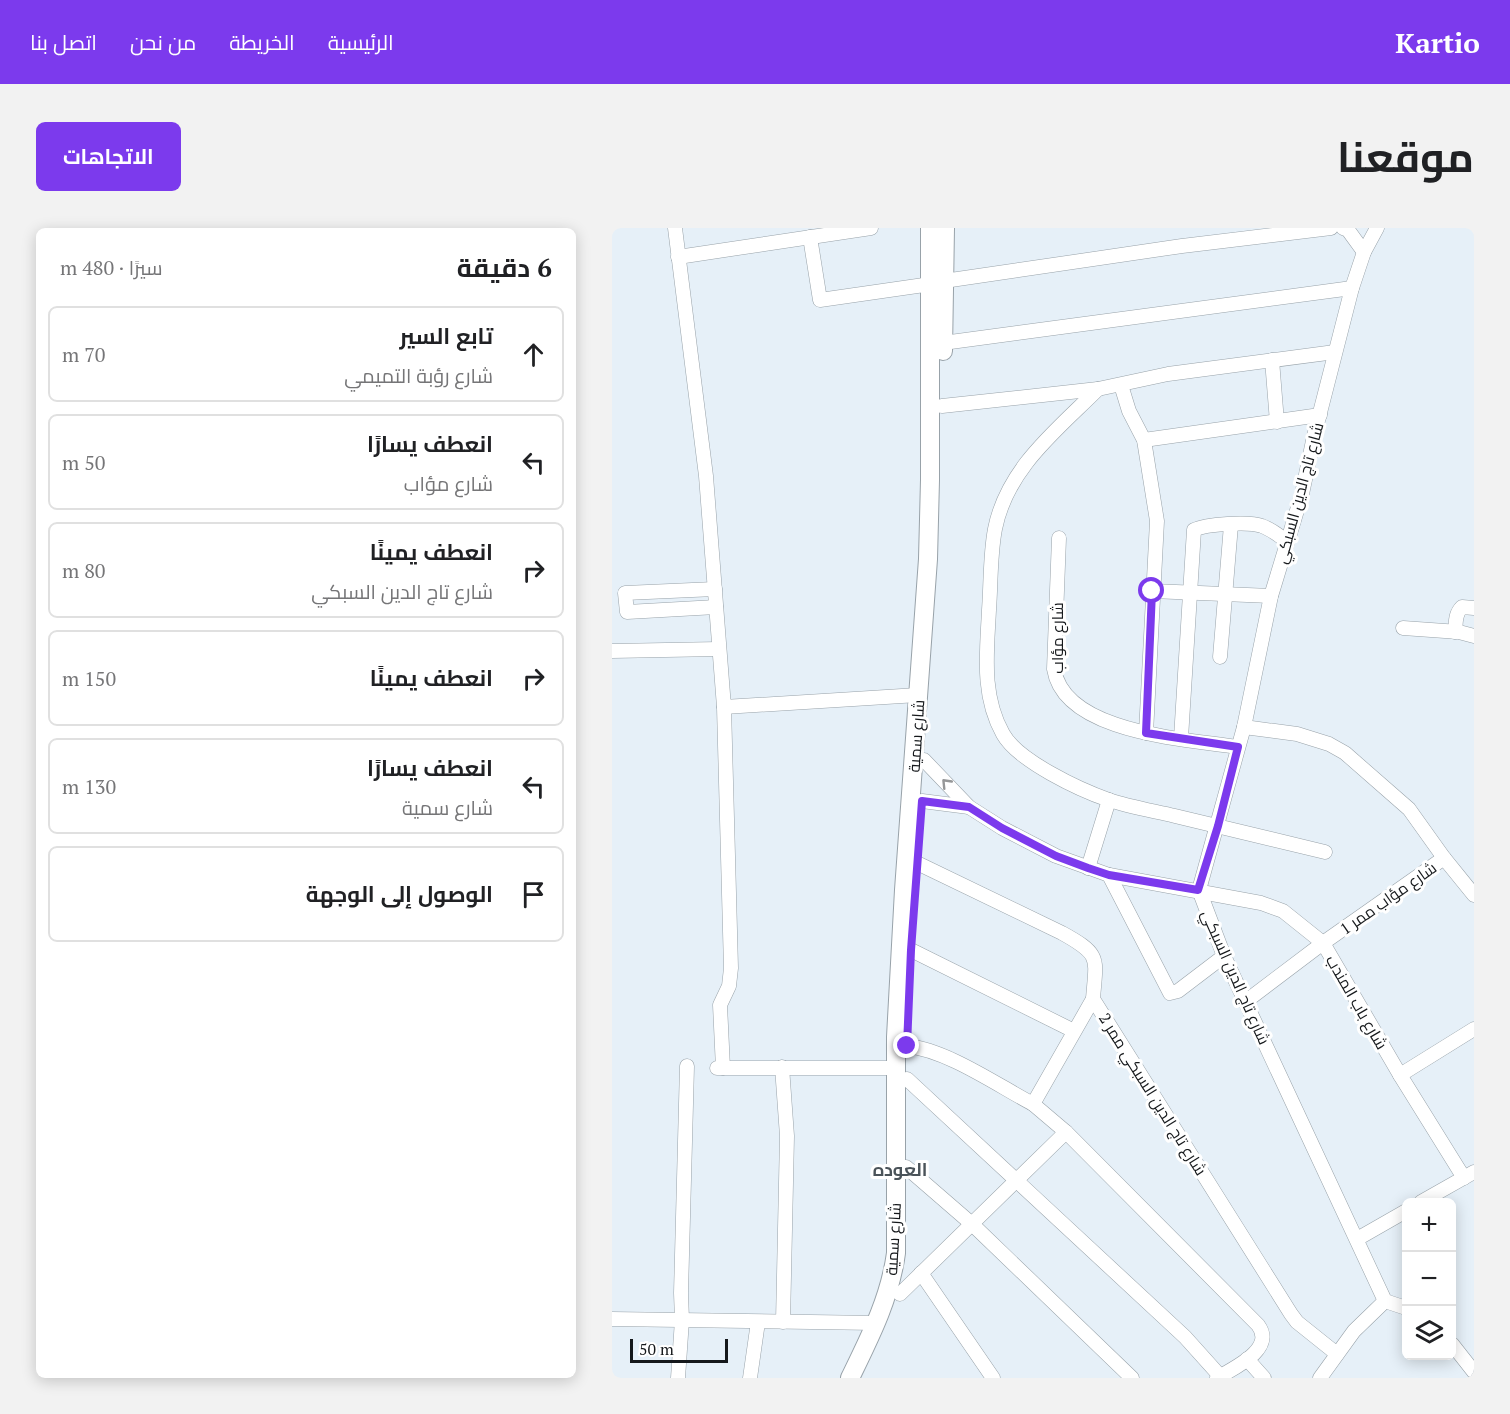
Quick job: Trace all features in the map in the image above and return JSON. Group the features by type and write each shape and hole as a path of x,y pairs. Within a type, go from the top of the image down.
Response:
{"street":[{"path":"675,228 704,457 723,707 731,968 729,986 720,1005 720,1068 782,1067 901,1073 1185,1337 1219,1377 1257,1350 1263,1339 1258,1325 1066,1132 1033,1104 938,1054 907,1046"},
{"path":"678,257 871,228"},
{"name":"شارع سمية","path":"862,1378 900,1294 906,1246 906,1167 901,1073 907,1046 911,950 938,585 943,343 930,228"},
{"name":"شارع سمية","path":"850,1378 890,1288 896,1253 904,890 928,559 937,283 945,228"},
{"path":"810,237 820,300 1182,246 1331,228"},
{"path":"1343,228 1364,252"},
{"name":"شارع تاج الدين السبكي","path":"1377,228 1364,252 1352,288 1302,494 1272,596 1244,727 1218,826 1198,890 1224,956 1385,1302"},
{"path":"943,343 1352,288"},
{"path":"942,406 1098,389 1168,374 1335,352"},
{"path":"1272,360 1277,422"},
{"path":"1121,385 1129,411 1144,440 1157,521 1146,733"},
{"path":"1098,389 1034,452 1015,478 1004,501 995,529 991,562 986,672 993,712 1003,735 1015,750 1057,776 1109,800 1325,852"},
{"path":"1144,440 1320,415"},
{"path":"1220,657 1231,525"},
{"path":"1181,738 1194,530 1231,525 1261,525 1287,541"},
{"name":"شارع مؤاب","path":"1059,538 1055,677 1067,698 1077,707 1112,723 1146,733 1238,747"},
{"path":"715,589 625,593 627,612 716,607"},
{"path":"1152,591 1272,596"},
{"path":"1455,632 1458,611 1462,607 1474,608"},
{"path":"1403,628 1455,632 1474,636"},
{"path":"612,651 719,649"},
{"path":"723,707 918,695"},
{"path":"1244,727 1297,734 1329,744 1345,753 1408,808 1474,896"},
{"path":"924,760 969,807"},
{"path":"1088,868 1109,800"},
{"path":"922,801 969,807"},
{"name":"شارع باب المندب","path":"969,807 1056,856 1109,875 1198,890 1273,906 1283,911 1323,944 1400,1075 1469,1175"},
{"name":"شارع مؤاب ممر 1","path":"1245,1002 1444,858"},
{"name":"شارع تاج الدين السبكي ممر 2","path":"917,863 1077,941 1095,960 1093,999 1291,1314 1305,1329 1337,1354"},
{"path":"1109,875 1170,993 1178,991 1224,956"},
{"path":"911,950 1074,1031"},
{"path":"1033,1104 1093,999"},
{"path":"1400,1075 1474,1029"},
{"path":"678,1378 682,1320 687,1066"},
{"path":"782,1067 787,1136 783,1322"},
{"path":"900,1294 1066,1132"},
{"path":"906,1167 972,1225 1132,1378"},
{"path":"1430,1198 1469,1175"},
{"path":"1357,1239 1402,1214"},
{"path":"921,1274 993,1378"},
{"path":"1320,1378 1354,1331 1385,1302 1402,1307"},
{"path":"612,1319 876,1323"},
{"path":"750,1378 758,1322"},
{"path":"1456,1349 1474,1372"},
{"path":"1247,1359 1264,1378"}],"district":[{"name":"العوده","path":"900,1169"}],"route":[{"path":"907,1046 915,876 922,801 969,807 1002,828 1056,856 1109,875 1198,890 1218,826 1238,747 1146,733 1152,591"}]}
